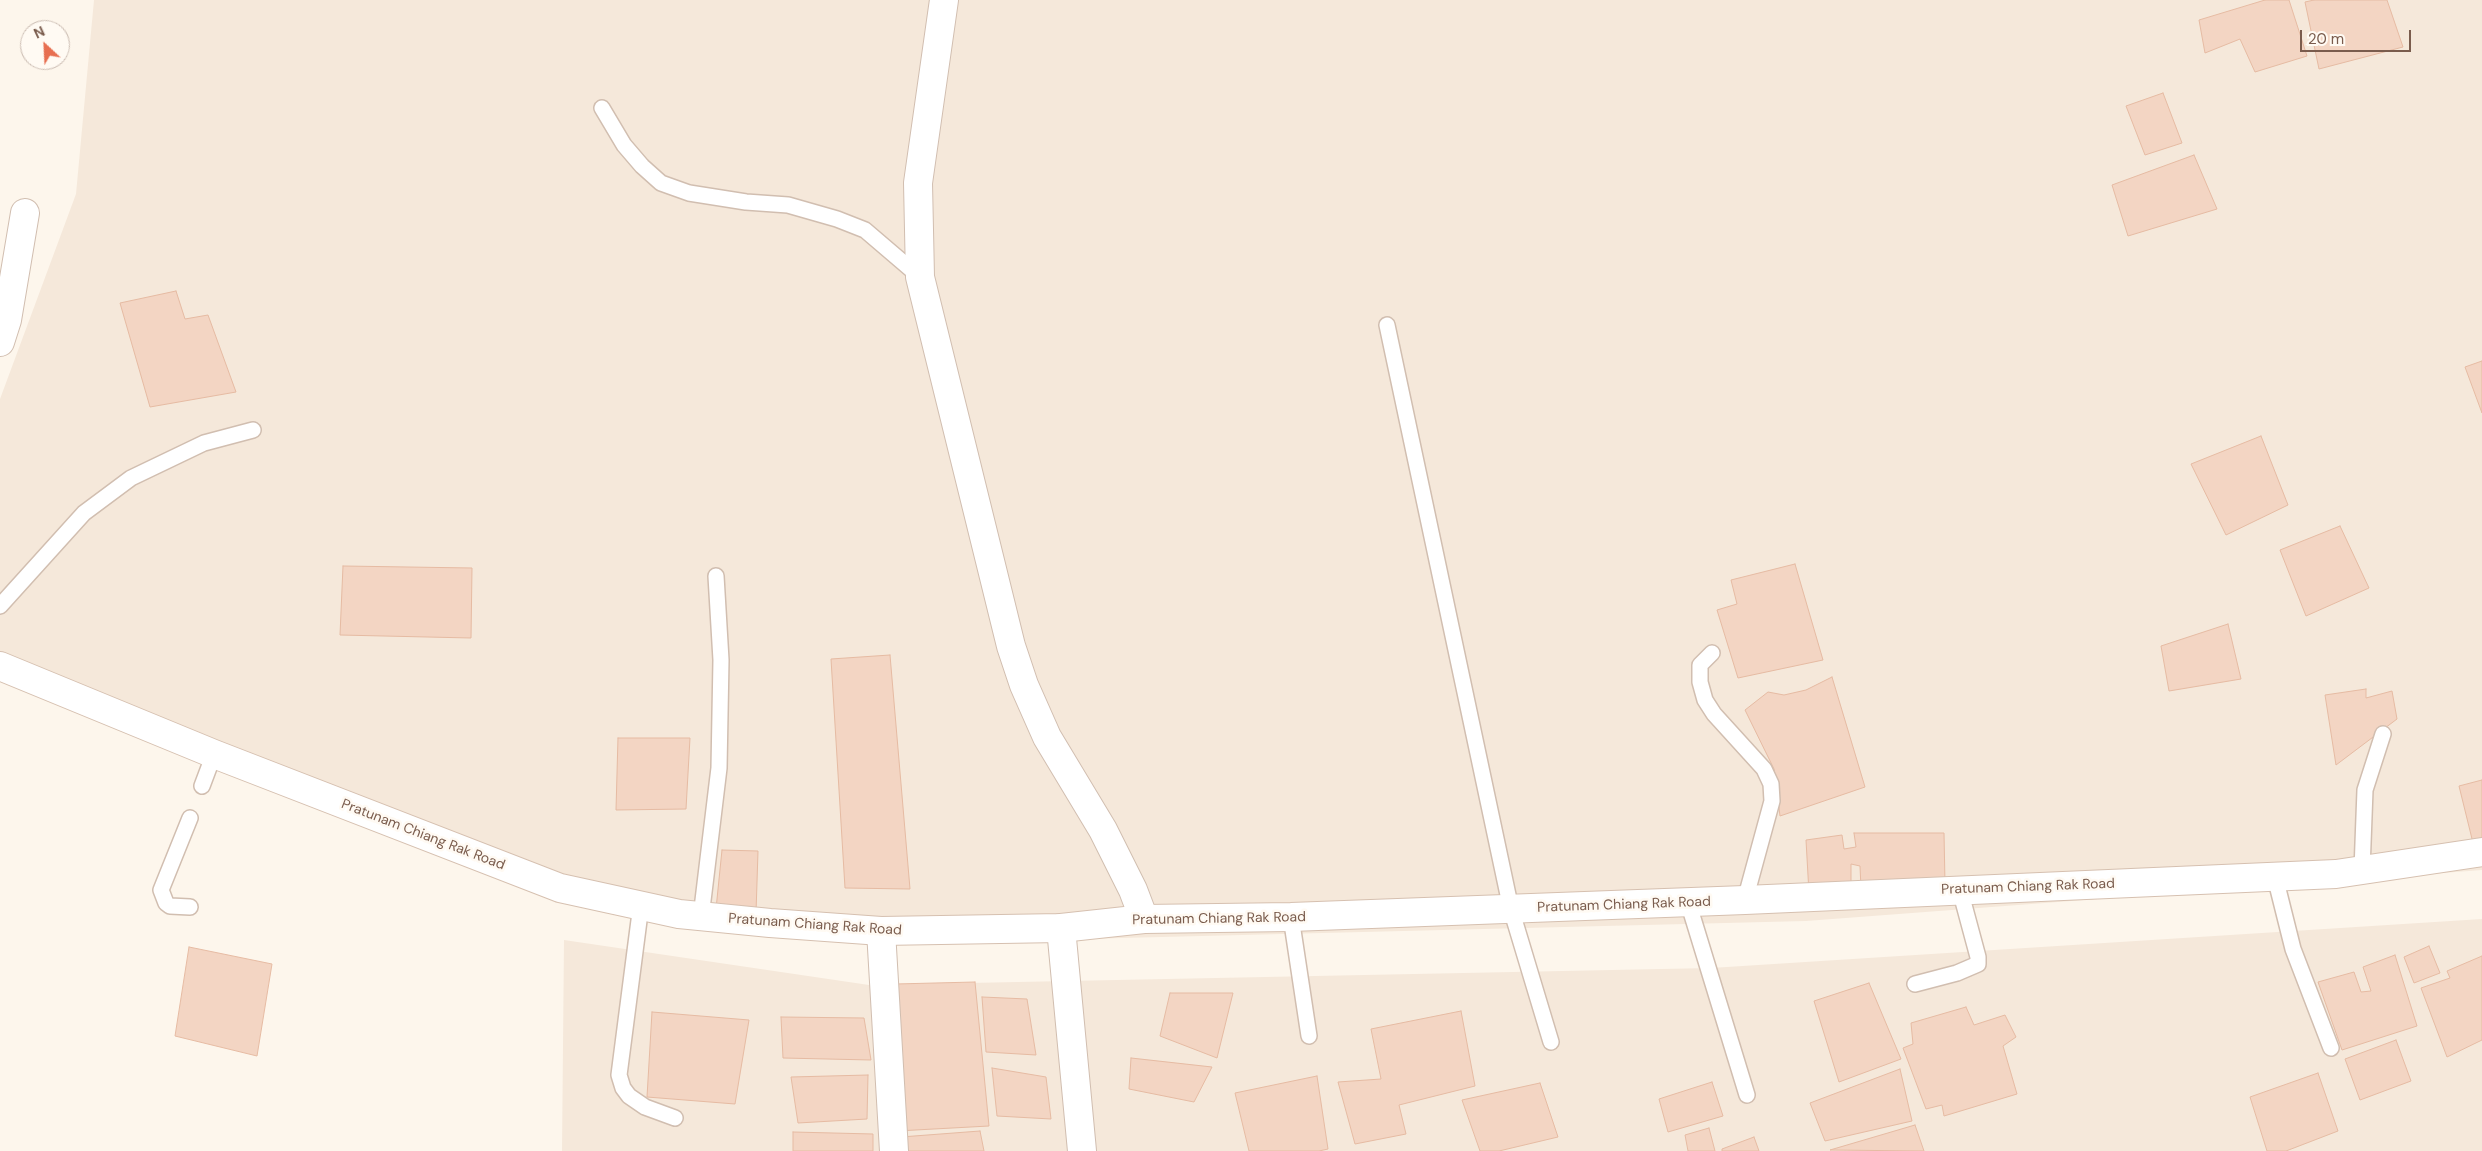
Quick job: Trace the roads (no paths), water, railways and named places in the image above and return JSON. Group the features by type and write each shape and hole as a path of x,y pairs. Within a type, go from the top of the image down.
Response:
{"street":[{"path":"944,0 918,183 920,277 1011,646 1024,685 1047,736 1108,839 1133,890 1144,919"},
{"path":"0,342 7,320 25,213"},
{"name":"Pratunam Chiang Rak Road","path":"0,666 214,754 560,888 701,917 881,931 1061,928 1144,919 1291,917 1511,909 2275,877 2362,870 2482,852"},
{"path":"1061,928 1082,1151"},
{"path":"881,931 894,1151"}],"lane":[{"path":"602,108 636,159 662,183 689,193 746,202 788,205 836,219 865,230 920,277"},
{"path":"1386,325 1511,909 1551,1042"},
{"path":"0,606 84,513 131,478 204,443 253,430"},
{"path":"701,917 719,768 721,660 716,576"},
{"path":"1712,653 1700,665 1700,682 1705,700 1714,714 1764,769 1771,784 1772,801 1745,900"},
{"path":"2362,870 2366,790 2383,734"},
{"path":"202,786 214,754"},
{"path":"190,818 161,890 164,899 170,906 190,907"},
{"path":"2275,877 2293,949 2331,1048"},
{"path":"1915,984 1957,973 1978,964 1978,957 1960,890"},
{"path":"1688,902 1747,1095"},
{"path":"641,905 619,1075 623,1088 629,1096 645,1107 675,1118"},
{"path":"1291,917 1309,1036"}]}
